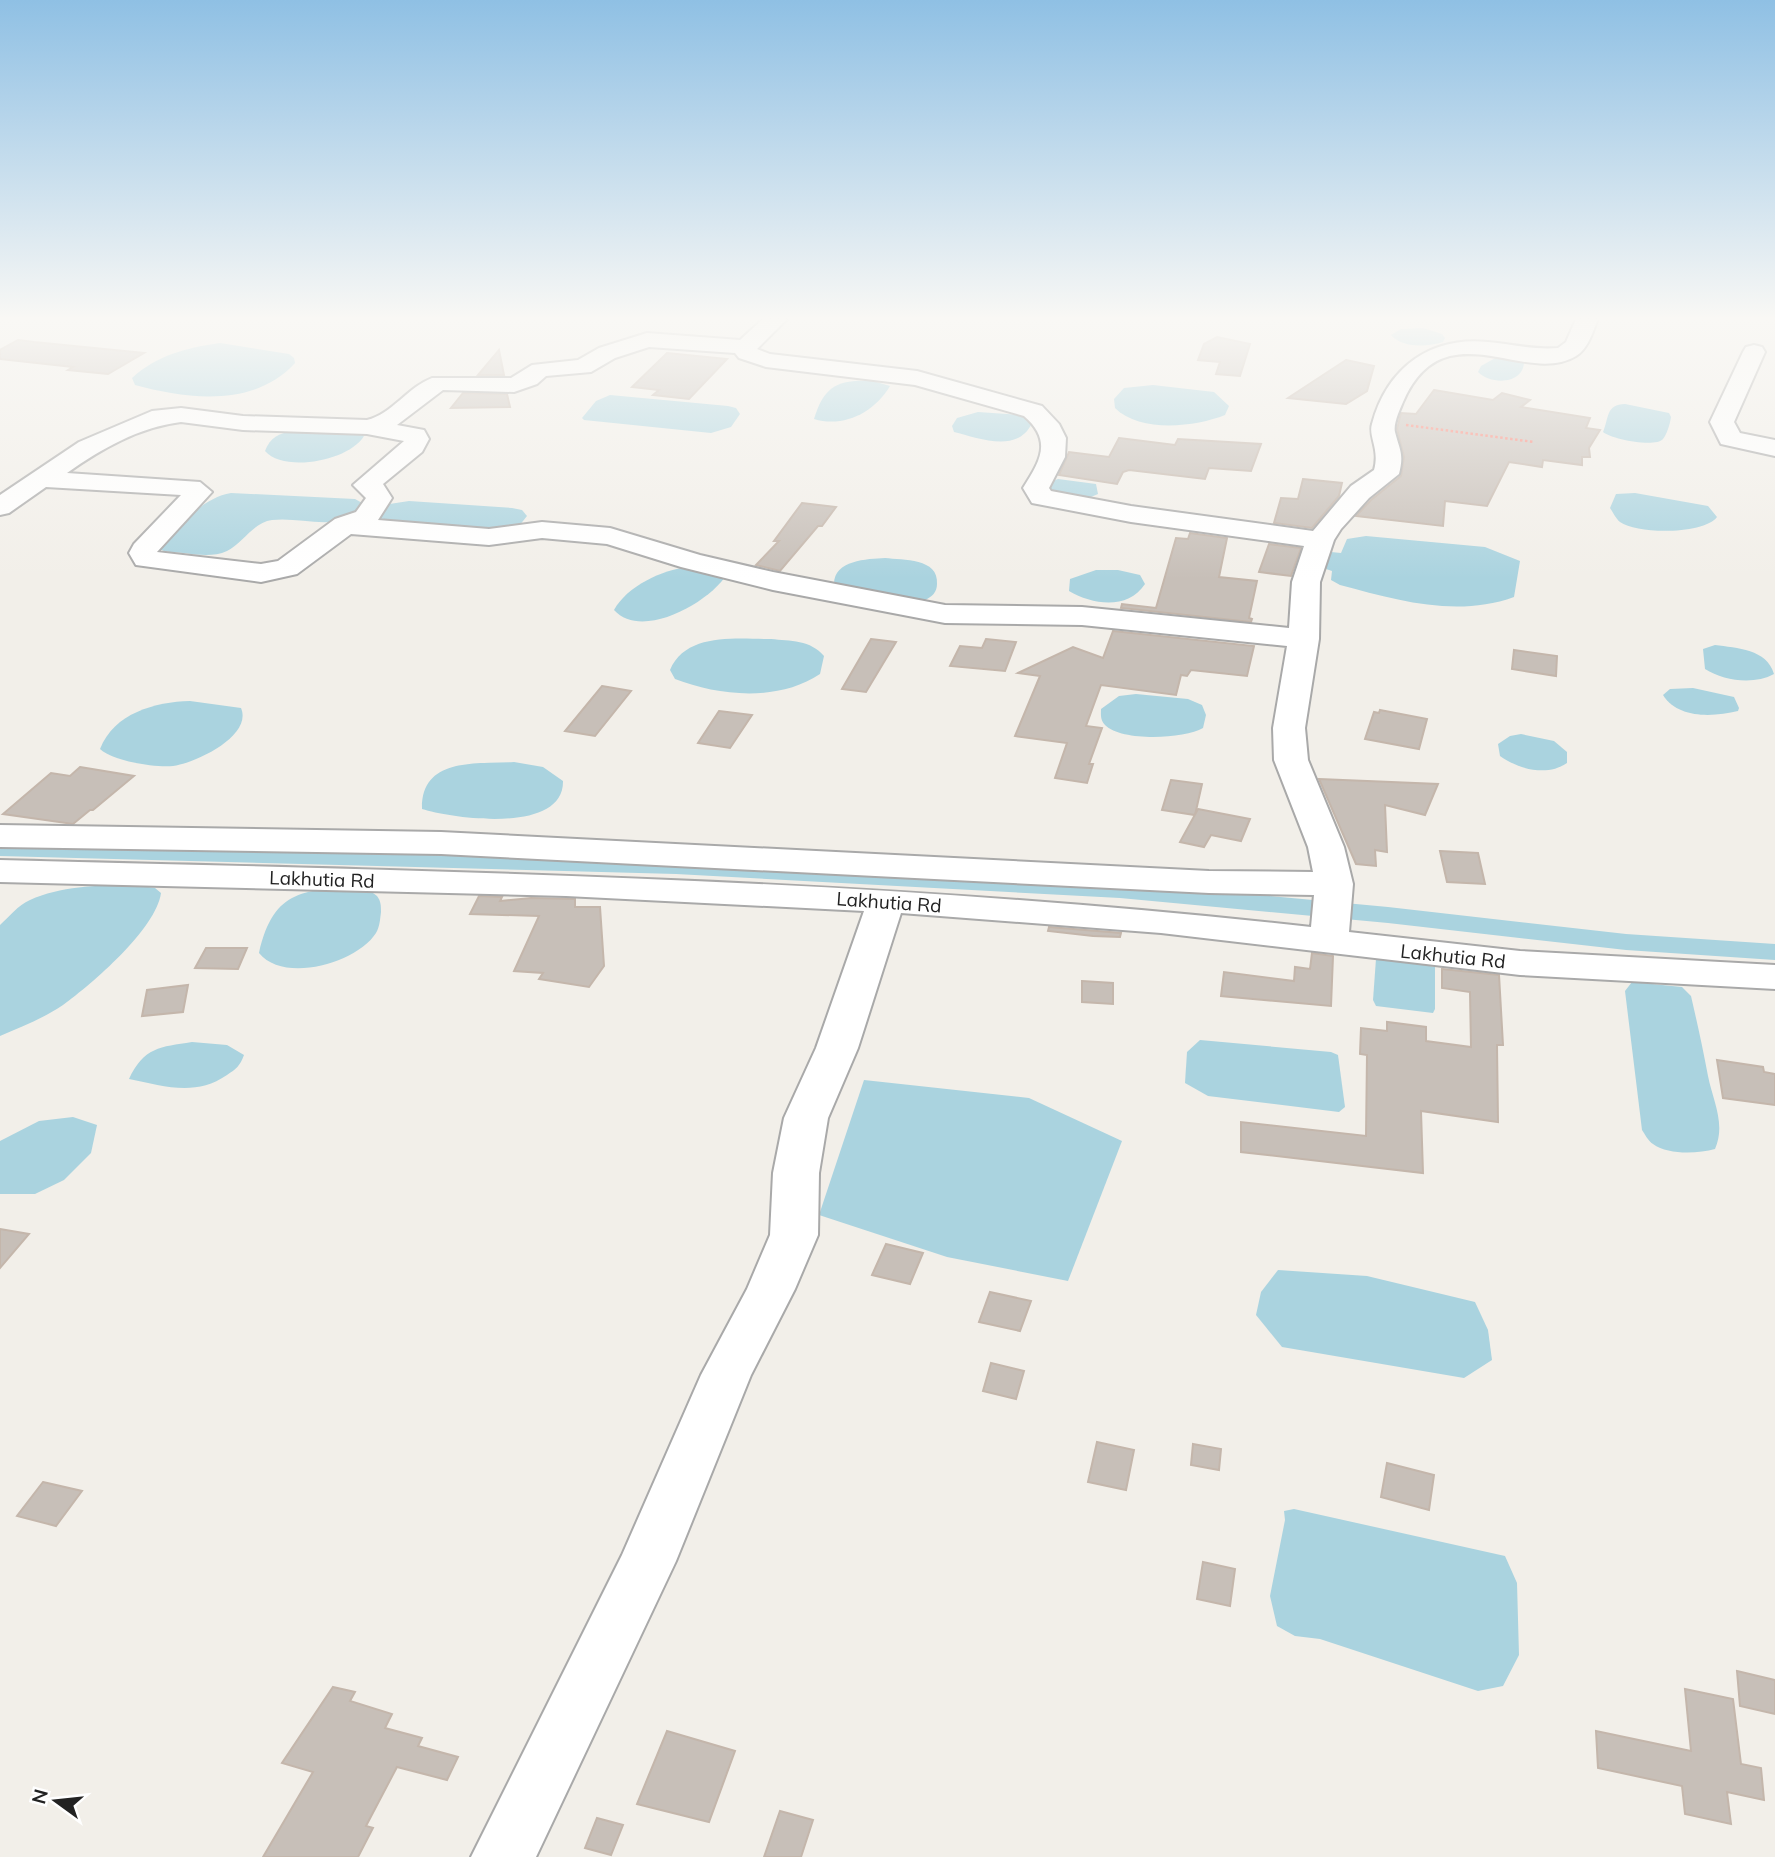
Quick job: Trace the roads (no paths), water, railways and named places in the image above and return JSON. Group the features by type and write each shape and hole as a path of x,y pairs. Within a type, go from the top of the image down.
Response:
{"street":[{"path":"367,427 379,425 406,406"},
{"path":"1013,406 1032,411 1044,419 1055,437 1054,457 1036,488 1041,497 1131,513 1320,540"},
{"path":"0,836 442,843 1209,882 1332,912 1326,847 1290,760 1289,728 1304,639 1306,582 1320,540 1331,524 1360,492 1386,474 1391,456 1389,442 1382,431 1388,406"},
{"path":"1729,406 1722,422 1730,439 1775,447"},
{"path":"0,507 40,479 88,447 152,418 181,415 243,423 367,427 399,431 415,435 416,439 413,447 366,485 377,491 379,498 366,518 345,525 287,568 261,573 146,559 143,553 148,544 199,492 191,488 40,479"},
{"path":"345,525 489,537 542,530 610,536 691,561 773,581 945,614 1082,616 1304,639"},
{"name":"Lakhutia Rd","path":"0,871 566,885 886,901 1161,922 1332,912 1520,963 1775,977"},
{"path":"503,1857 648,1560 726,1375 771,1289 794,1235 796,1173 806,1118 837,1048 886,901"}],"water":[{"path":"592,406 724,406 736,408 740,414 731,427 711,433 582,418"},
{"path":"819,406 873,406 857,416 836,421 814,419"},
{"path":"1115,406 1229,406 1225,415 1184,425 1139,421"},
{"path":"1614,406 1633,406 1669,413 1670,423 1663,439 1651,443 1633,442 1603,432"},
{"path":"978,412 1022,415 1032,423 1026,433 1007,441 986,440 954,432 952,426 957,418"},
{"path":"293,431 361,433 364,436 345,452 316,461 286,461 274,458 265,451 276,436"},
{"path":"1058,479 1096,484 1098,494 1084,500 1053,495 1045,484"},
{"path":"231,493 355,499 364,504 345,519 334,522 284,519 266,522 227,551 217,554 170,552 157,548 200,507"},
{"path":"1635,493 1708,506 1717,517 1699,527 1671,531 1629,526 1619,521 1610,508 1616,494"},
{"path":"409,501 512,508 522,510 527,516 515,531 372,524 383,505"},
{"path":"1366,536 1485,547 1520,561 1514,597 1470,606 1448,606 1405,601 1361,591 1331,580 1332,571 1326,569 1331,552 1341,553 1347,539"},
{"path":"861,560 910,560 932,569 937,584 934,594 925,600 914,602 891,601 834,584 835,576 845,565"},
{"path":"688,567 727,574 706,596 691,606 658,620 626,619 614,610 627,594 646,581"},
{"path":"1096,570 1118,570 1140,575 1145,584 1129,598 1110,602 1099,602 1069,591 1070,579"},
{"path":"728,639 800,642 819,651 824,656 820,674 786,689 748,693 692,685 675,679 670,670 688,649 700,643"},
{"path":"1715,645 1750,651 1765,659 1774,674 1757,680 1739,680 1713,673 1705,669 1703,649"},
{"path":"1693,688 1734,697 1738,711 1707,715 1687,712 1670,703 1663,695 1670,689"},
{"path":"1136,694 1188,699 1202,705 1206,715 1203,728 1182,735 1153,737 1125,734 1105,725 1101,709 1119,696"},
{"path":"190,701 241,708 239,728 231,738 207,754 173,766 135,763 114,757 100,749 106,737 125,718 150,707"},
{"path":"1521,734 1554,741 1567,752 1567,763 1551,770 1533,770 1515,765 1500,756 1498,744 1510,736"},
{"path":"514,762 543,767 563,781 559,798 546,809 527,816 505,819 481,819 422,809 424,792 431,780 441,772 468,764"},
{"path":"130,884 155,888 161,893 148,923 135,939 90,984 63,1005 0,1036 0,925 22,905 42,895 79,888"},
{"path":"363,887 379,900 380,920 376,933 367,944 353,953 320,966 302,968 285,967 270,962 259,953 265,931 274,915 283,904 295,896 325,889"},
{"path":"1380,957 1435,967 1433,1013 1376,1006 1373,1000 1376,959"},
{"path":"1632,982 1682,987 1691,996 1718,1112 1719,1131 1715,1149 1691,1153 1666,1150 1651,1143 1642,1130 1625,991"},
{"path":"1200,1040 1331,1052 1338,1055 1345,1107 1339,1112 1208,1096 1185,1083 1187,1052"},
{"path":"192,1042 227,1045 244,1055 233,1071 203,1086 179,1088 129,1079 141,1060 154,1050"},
{"path":"864,1080 1029,1098 1122,1141 1068,1281 947,1257 819,1215"},
{"path":"73,1117 97,1125 91,1153 64,1180 35,1194 0,1194 0,1141 39,1121"},
{"path":"1278,1270 1367,1276 1475,1302 1488,1330 1492,1360 1464,1378 1282,1347 1256,1315 1261,1292"},
{"path":"1294,1509 1505,1556 1517,1583 1519,1655 1503,1686 1478,1691 1320,1639 1295,1636 1277,1626 1270,1596 1285,1520 1284,1511"}],"waterway":[{"path":"0,849 676,866 1120,890 1388,915 1626,942 1775,952"}]}
